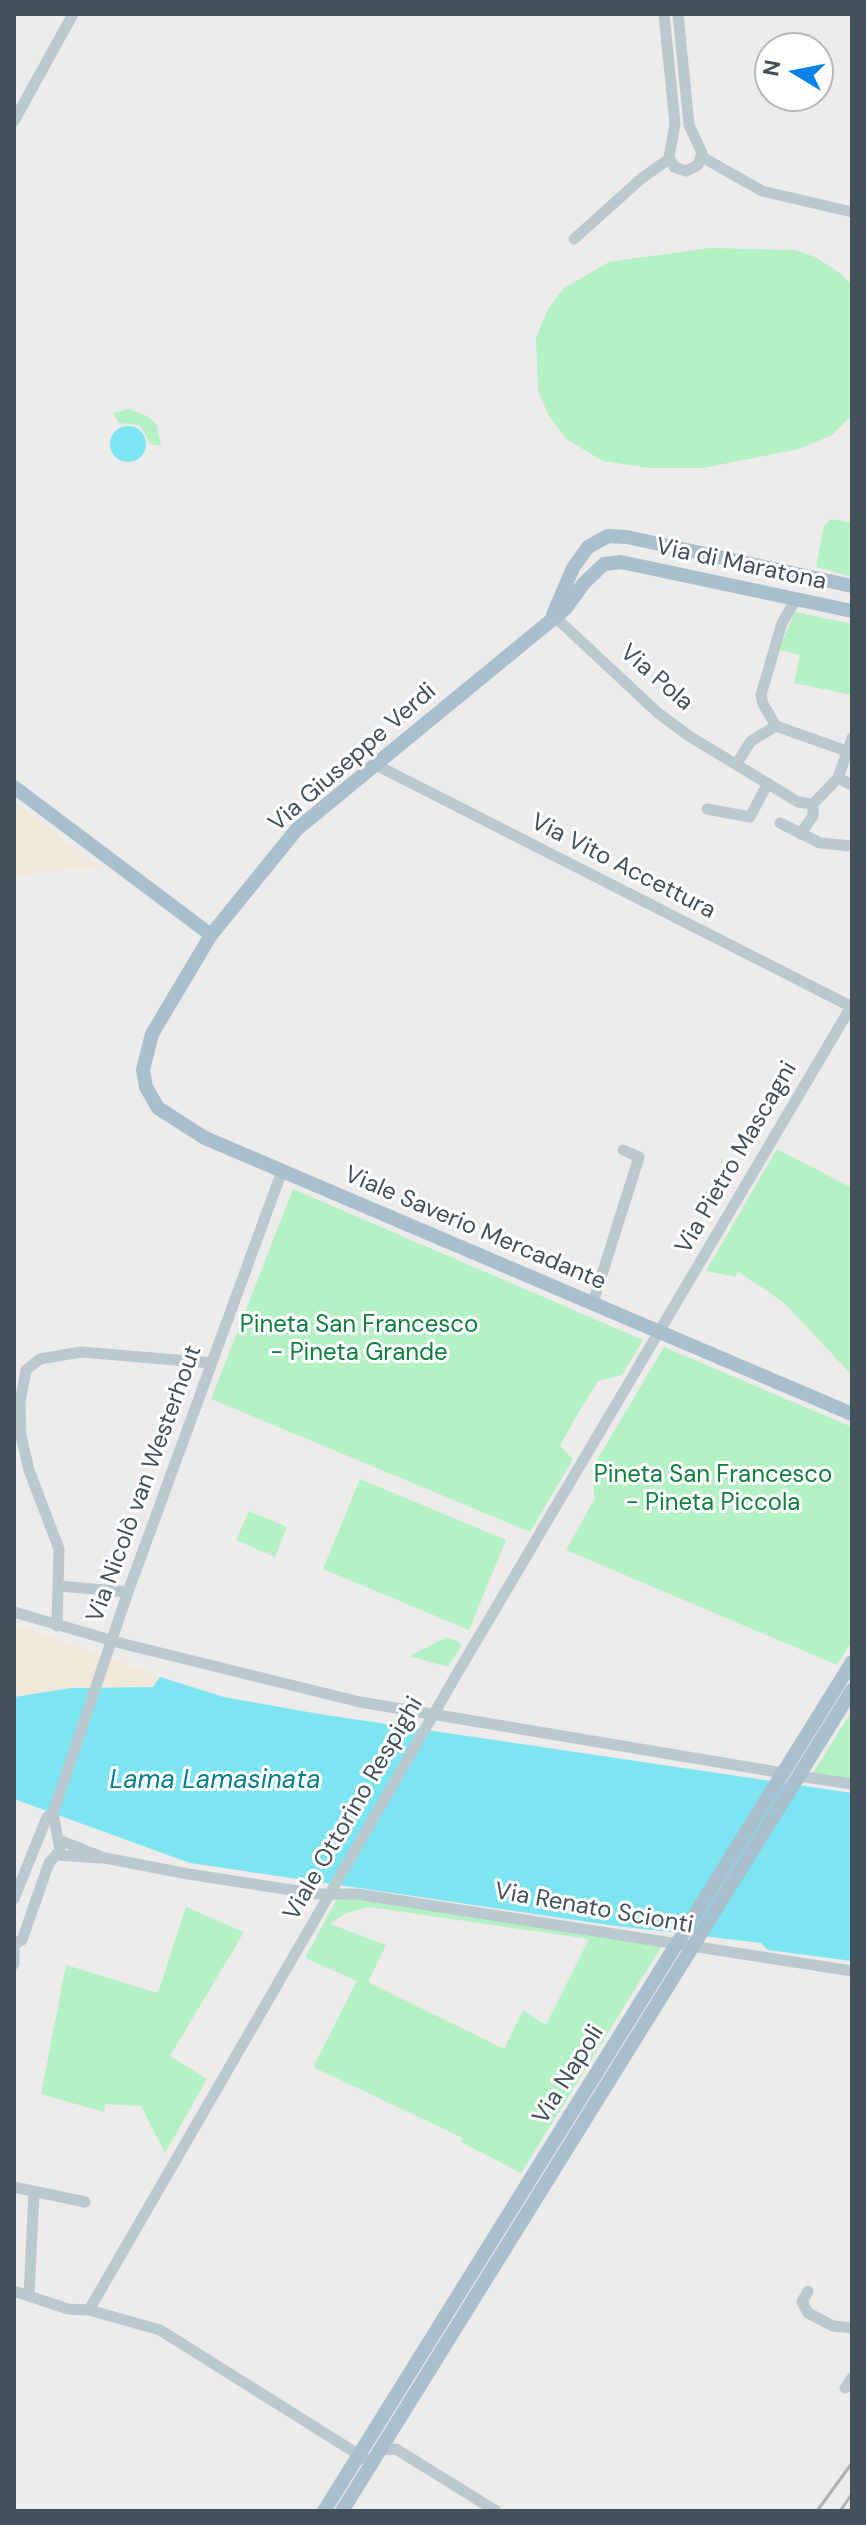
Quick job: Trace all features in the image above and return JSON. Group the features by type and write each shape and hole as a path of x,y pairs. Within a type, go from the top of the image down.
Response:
{"main road":[{"name":"Via Giuseppe Verdi","path":"553,615 573,568 588,547 608,536 627,537"},
{"name":"Via di Maratona","path":"627,537 852,586"},
{"name":"Via di Maratona","path":"621,562 852,611"},
{"name":"Via Giuseppe Verdi","path":"152,1034 211,935 297,829 553,615 565,609 595,571 604,564 621,562"},
{"path":"796,599 802,574"},
{"path":"14,787 211,935"},
{"name":"Viale Saverio Mercadante","path":"152,1034 143,1061 144,1079 153,1102 164,1114 217,1143 852,1414"},
{"name":"Via Napoli","path":"342,2511 790,1774 852,1662"},
{"name":"Via Napoli","path":"790,1774 852,1690"},
{"name":"Via Napoli","path":"324,2511 686,1943"}],"street":[{"path":"14,121 16,110 73,14"},
{"path":"574,239 642,178 669,159 674,141 664,14"},
{"path":"669,159 674,167 686,171 697,167 702,157 701,146 689,125 678,14"},
{"path":"702,157 762,191 852,212"},
{"path":"796,599 782,623 761,695 776,726 849,751"},
{"name":"Via Pola","path":"553,615 658,713 798,802 813,804"},
{"path":"737,763 751,741 776,726"},
{"path":"800,834 813,816 813,804 838,778 852,738"},
{"name":"Via Vito Accettura","path":"376,765 852,1006"},
{"path":"838,778 852,785"},
{"path":"707,809 750,817 768,783"},
{"path":"780,823 820,843 851,845"},
{"name":"Via Pietro Mascagni","path":"660,1332 852,1006"},
{"path":"593,1303 639,1157 623,1150"},
{"name":"Via Nicolò van Westerhout","path":"14,1946 22,1940 54,1856 60,1850 53,1813 128,1592 282,1171"},
{"name":"Viale Ottorino Respighi","path":"89,2310 660,1332"},
{"path":"57,1626 59,1549 29,1470 21,1436 20,1402 31,1363 62,1353 81,1352 212,1363"},
{"path":"59,1586 128,1592"},
{"path":"14,1612 111,1643 432,1720 852,1784"},
{"name":"Via Nicolò van Westerhout","path":"15,1892 47,1817 53,1813"},
{"path":"46,1835 105,1858 42,1856 38,1841 46,1835"},
{"name":"Via Renato Scionti","path":"105,1858 660,1939 852,1971"},
{"path":"14,1946 14,1964"},
{"path":"14,2187 85,2202"},
{"path":"29,2295 34,2192"},
{"path":"14,2291 68,2309 89,2310 160,2330 372,2463"},
{"path":"808,2291 802,2302 808,2313 833,2326 852,2328"},
{"path":"380,2450 396,2449 496,2511"}],"green space":[{"path":"710,248 795,250 815,257 840,273 852,286 852,414 832,435 799,449 703,468 649,468 603,461 566,439 549,416 538,391 536,338 548,309 564,288 609,262"},
{"path":"129,409 149,417 157,425 161,446 150,444 140,425 119,423 113,413"},
{"path":"831,519 852,523 852,577 816,567 824,526"},
{"path":"795,612 852,624 852,695 794,683 800,655 779,650"},
{"path":"777,1149 852,1188 852,1375 785,1304 766,1290 738,1272 736,1277 706,1271"},
{"name":"Pineta San Francesco - Pineta Grande","path":"293,1189 643,1340 622,1375 598,1381 577,1415 560,1446 573,1459 530,1532 211,1399"},
{"name":"Pineta San Francesco - Pineta Piccola","path":"664,1347 852,1427 852,1641 837,1665 566,1550 595,1498 591,1470"},
{"path":"360,1479 506,1540 469,1630 323,1569"},
{"path":"249,1511 287,1527 275,1557 236,1540"},
{"path":"447,1637 462,1644 448,1667 409,1656"},
{"path":"852,1711 852,1781 811,1776"},
{"path":"347,1897 663,1944 521,2173 461,2142 463,2138 313,2067 357,1981 305,1958 337,1899","holes":["369,1907 589,1939 546,2025 523,2010 504,2049 368,1982 386,1945 330,1924 346,1913"]},
{"path":"186,1907 244,1932 170,2056 207,2079 165,2153 141,2106 105,2104 104,2112 41,2094 66,1965 158,1993"}],"sand":[{"path":"14,801 101,869 38,871 14,880"},
{"path":"14,1624 160,1677 153,1687 71,1688 14,1697"}],"water":[{"path":"128,426 140,432 146,444 140,456 128,462 116,456 110,444 116,432"},
{"name":"Lama Lamasinata","path":"160,1677 224,1697 319,1714 852,1793 852,1961 768,1950 761,1943 609,1925 190,1863 14,1799 14,1697 71,1688 153,1687"}],"railway":[{"path":"817,2511 852,2463"},
{"path":"840,2511 852,2494"}]}
